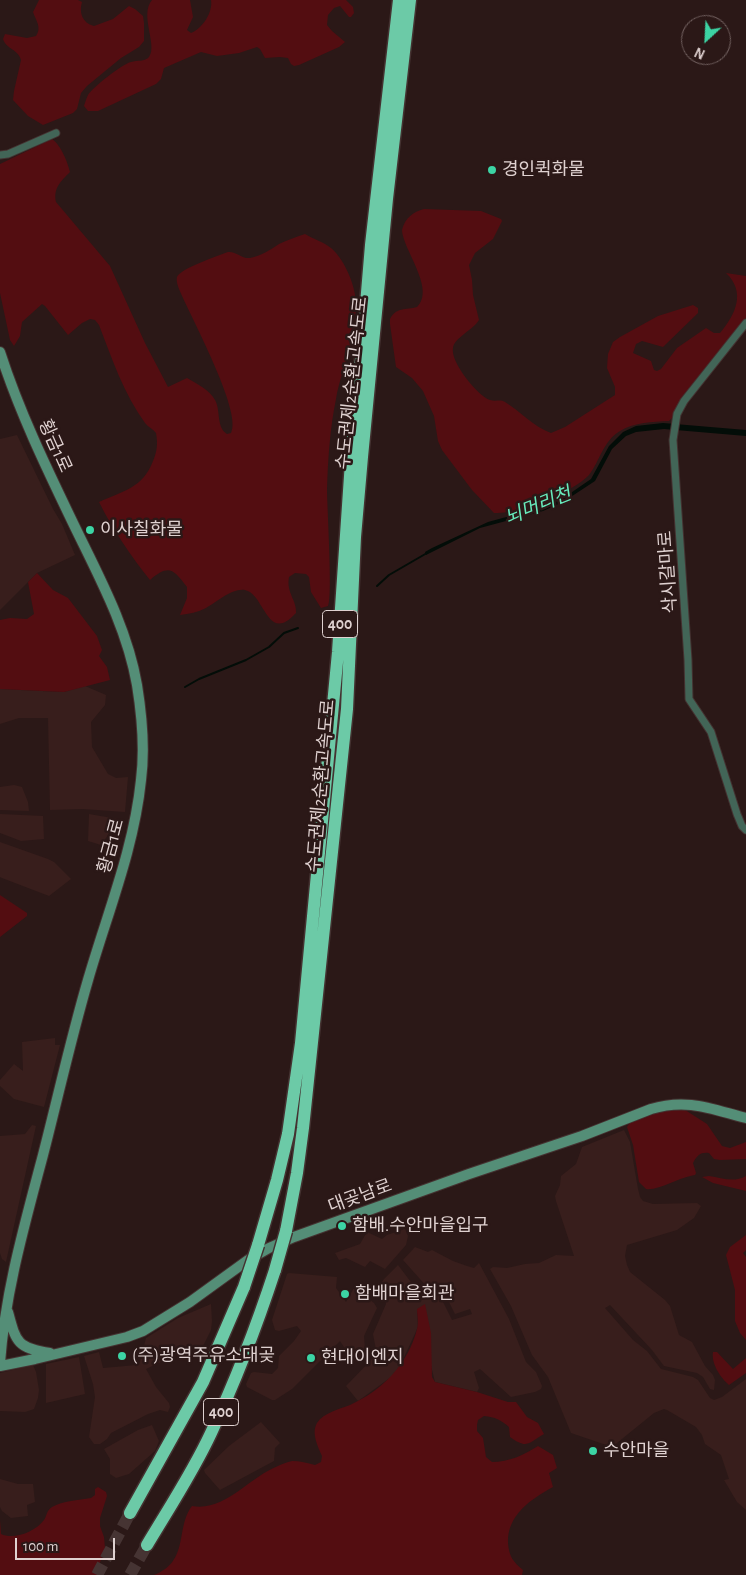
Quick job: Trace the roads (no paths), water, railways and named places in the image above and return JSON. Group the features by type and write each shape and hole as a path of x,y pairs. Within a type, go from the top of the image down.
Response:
{"highway":[{"name":"수도권제2순환고속도로","path":"130,1513 203,1382 244,1288 277,1180 288,1134 301,1043 338,652 352,447 371,244 399,0"},
{"name":"수도권제2순환고속도로","path":"147,1545 211,1434 248,1347 275,1270 286,1231 297,1174 347,709 355,537 387,199 410,0"}],"street":[{"path":"4,155 56,133"},
{"name":"삭시갈마로","path":"746,323 688,395 677,414 674,437 688,651 689,699 712,732 737,814 742,826 746,830"},
{"name":"황금1로","path":"0,352 21,410 36,444 118,618 129,650 137,683 143,743 142,778 133,828 74,1029 31,1201 7,1309 0,1364"},
{"name":"대곶남로","path":"0,1364 56,1353 127,1336 143,1330 190,1302 248,1260 269,1248 300,1235 582,1136 651,1109 674,1104 694,1104 746,1118"},
{"path":"0,1328 7,1309"},
{"path":"7,1309 15,1337 19,1342 34,1350 56,1353"}],"waterway":[{"name":"뇌머리천","path":"377,586 389,575 427,553"},
{"name":"뇌머리천","path":"185,687 199,679 246,660 269,647 284,633 298,628"}],"tunnel":[{"path":"97,1575 130,1513"},
{"path":"130,1575 147,1545"}],"place":[{"name":"경인퀵화물","path":"492,170"},
{"name":"이사칠화물","path":"90,530"},
{"name":"함배.수안마을입구","path":"342,1226"},
{"name":"함배마을회관","path":"345,1294"},
{"name":"(주)광역주유소대곶","path":"122,1356"},
{"name":"현대이엔지","path":"311,1358"},
{"name":"수안마을","path":"593,1451"}]}
